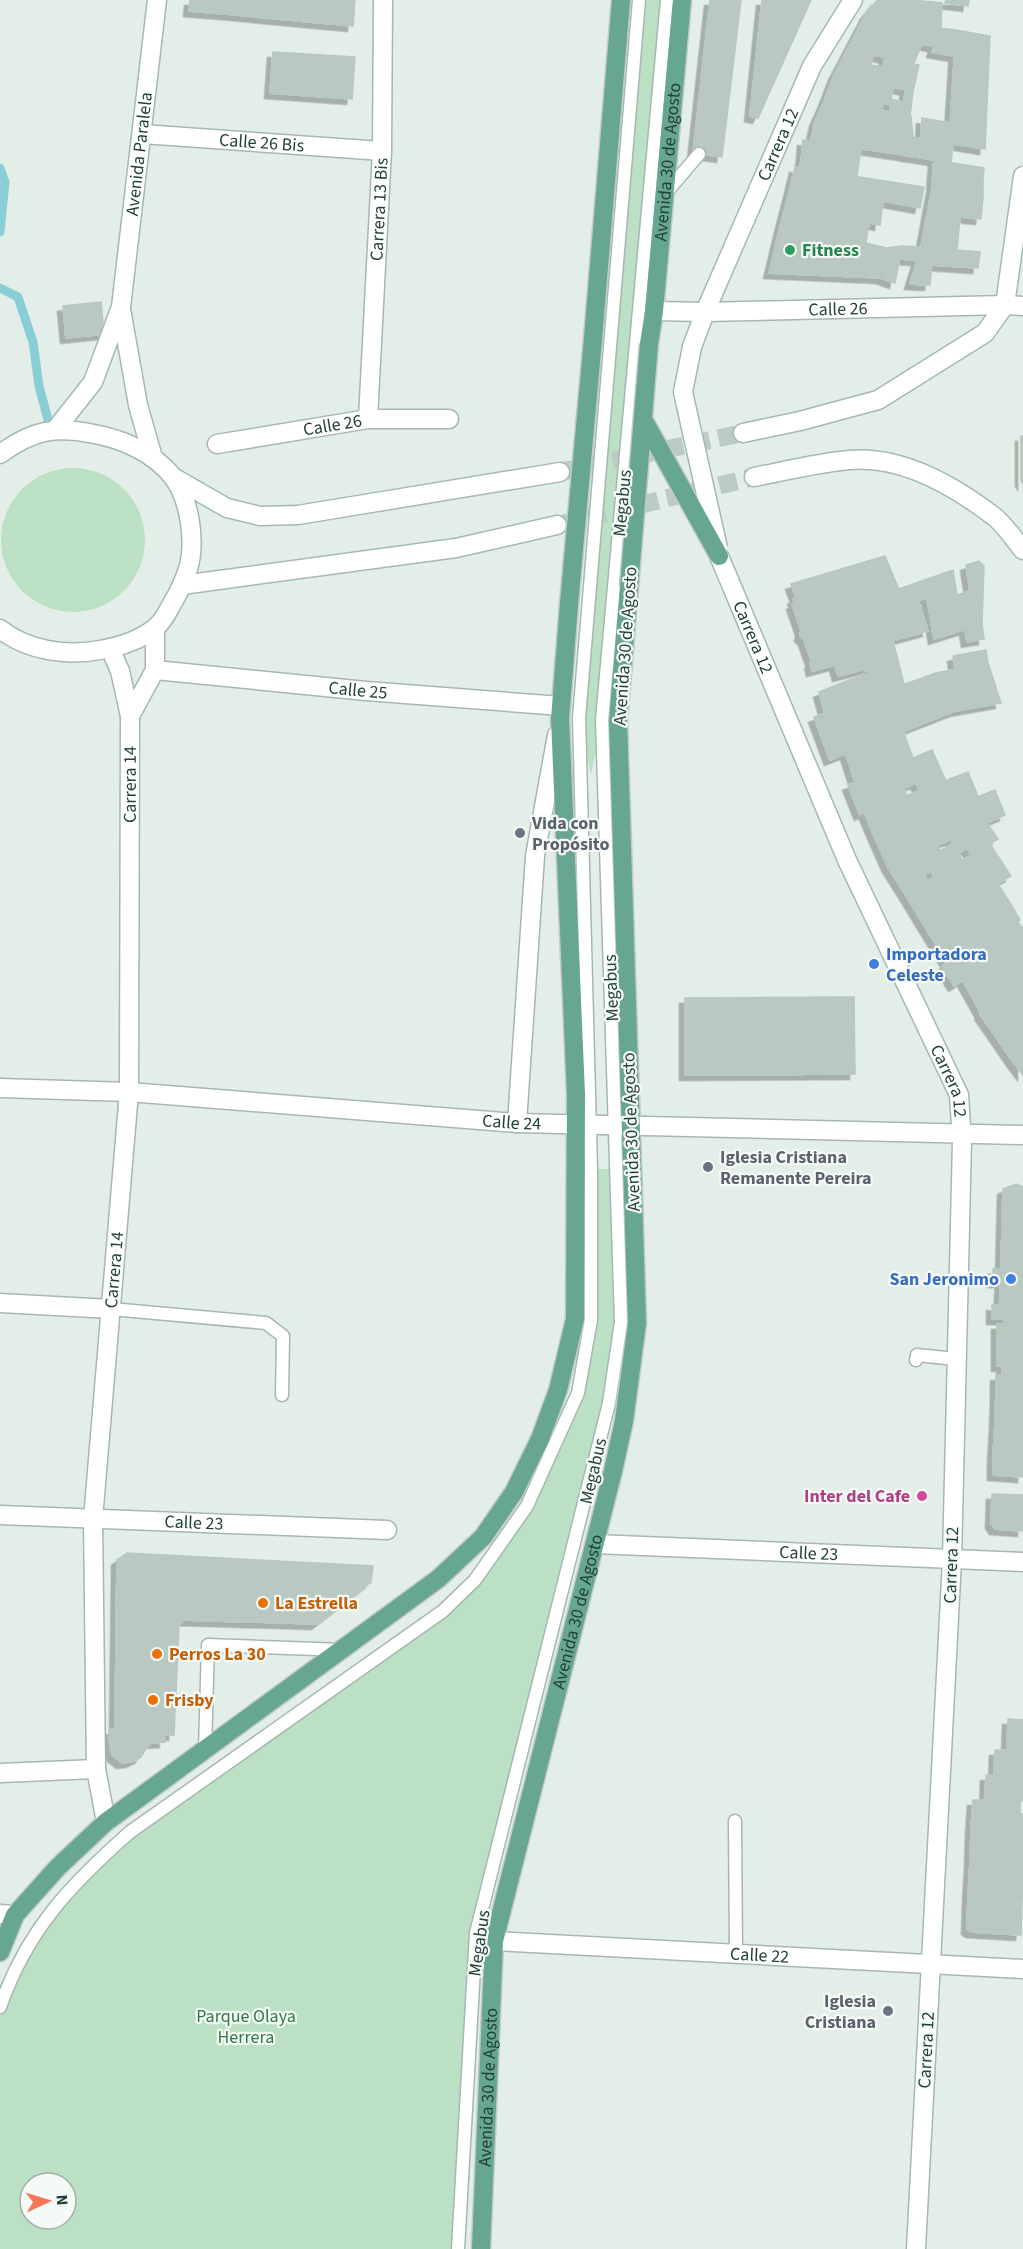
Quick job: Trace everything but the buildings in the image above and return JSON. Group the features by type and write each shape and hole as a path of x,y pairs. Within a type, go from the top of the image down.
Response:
{"main road":[{"path":"0,1952 8,1914 106,1822 438,1579 483,1537 514,1492 540,1439 558,1390 575,1319 583,1126 560,712 621,0"},
{"name":"Avenida 30 de Agosto","path":"481,2249 494,1941 624,1421 637,1323 622,1127 618,722 649,344 654,311 682,0"},
{"path":"643,419 719,556"}],"street":[{"name":"Avenida Paralela","path":"56,429 93,382 121,307 158,0"},
{"name":"Carrera 13 Bis","path":"368,419 382,151 383,0"},
{"name":"Carrera 12","path":"853,0 812,66 705,312 692,347 683,392 719,556 847,860 959,1095 961,1133 952,1560 916,2249"},
{"name":"Calle 26 Bis","path":"142,134 382,151"},
{"path":"743,433 800,421 878,400 985,333 1014,306 1023,176"},
{"name":"Calle 26","path":"654,311 1014,306"},
{"name":"Avenida Paralela","path":"121,307 138,405 153,458"},
{"name":"Calle 26","path":"217,444 368,419 449,419"},
{"path":"0,454 17,442 56,429 70,429 109,436 153,458 173,477 227,508 260,516 298,515 560,472"},
{"path":"754,477 851,460 880,462 915,470 947,485 997,519 1023,549"},
{"path":"4,635 32,646 58,652 84,653 134,640 155,628 166,614 189,567 190,527 184,500 173,477"},
{"path":"182,585 456,548 557,525"},
{"name":"Carrera 14","path":"129,716 155,670 155,628"},
{"name":"Carrera 14","path":"106,1822 96,1768 93,1519 129,1092 129,716 120,671 110,648"},
{"name":"Calle 25","path":"155,670 560,712"},
{"path":"517,1124 535,856 560,712"},
{"name":"Calle 24","path":"0,1088 129,1092 517,1124 1023,1135"},
{"path":"1000,1134 1023,1146"},
{"path":"0,1303 111,1309"},
{"name":"Calle 23","path":"0,1515 387,1530"},
{"name":"Calle 23","path":"595,1544 1023,1562"},
{"path":"0,1773 96,1768"},
{"name":"Calle 22","path":"494,1941 1023,1969"}],"lane":[{"name":"Megabus","path":"0,2007 8,1984 27,1947 53,1908 83,1874 130,1832 443,1611 475,1580 527,1506 578,1393 591,1320 583,1126 579,718 639,0"},
{"name":"Megabus","path":"458,2249 476,1933 606,1413 621,1322 622,1127 602,720 667,0"},
{"path":"665,194 699,154"},
{"path":"111,1309 267,1323 283,1336 282,1395"},
{"path":"916,1360 917,1355 956,1359"},
{"path":"205,1749 208,1645 344,1650"},
{"path":"735,1821 736,1954"}],"green space":[{"path":"639,0 667,0 602,720 591,775 579,718"},
{"path":"73,468 101,473 124,489 140,512 145,540 140,568 124,591 101,607 73,612 45,607 22,591 6,568 1,540 6,512 22,489 45,473"},
{"name":"Parque Olaya Herrera","path":"591,1169 616,1169 621,1322 609,1402 476,1933 458,2249 0,2249 0,2007 8,1984 83,1874 443,1611 527,1506 578,1393 591,1320"}],"waterway":[{"path":"0,168 5,182 0,232"},
{"path":"0,288 18,297 33,342 39,386 48,420"}],"tunnel":[{"path":"560,472 743,433"},
{"path":"562,524 754,477"}],"place":[{"name":"Fitness","path":"790,250"},
{"name":"Vida con Propósito","path":"520,833"},
{"name":"Importadora Celeste","path":"874,964"},
{"name":"Iglesia Cristiana Remanente Pereira","path":"708,1167"},
{"name":"San Jeronimo","path":"1011,1279"},
{"name":"Inter del Cafe","path":"922,1496"},
{"name":"La Estrella","path":"263,1603"},
{"name":"Perros La 30","path":"157,1654"},
{"name":"Frisby","path":"153,1700"},
{"name":"Iglesia Cristiana","path":"888,2011"}]}
